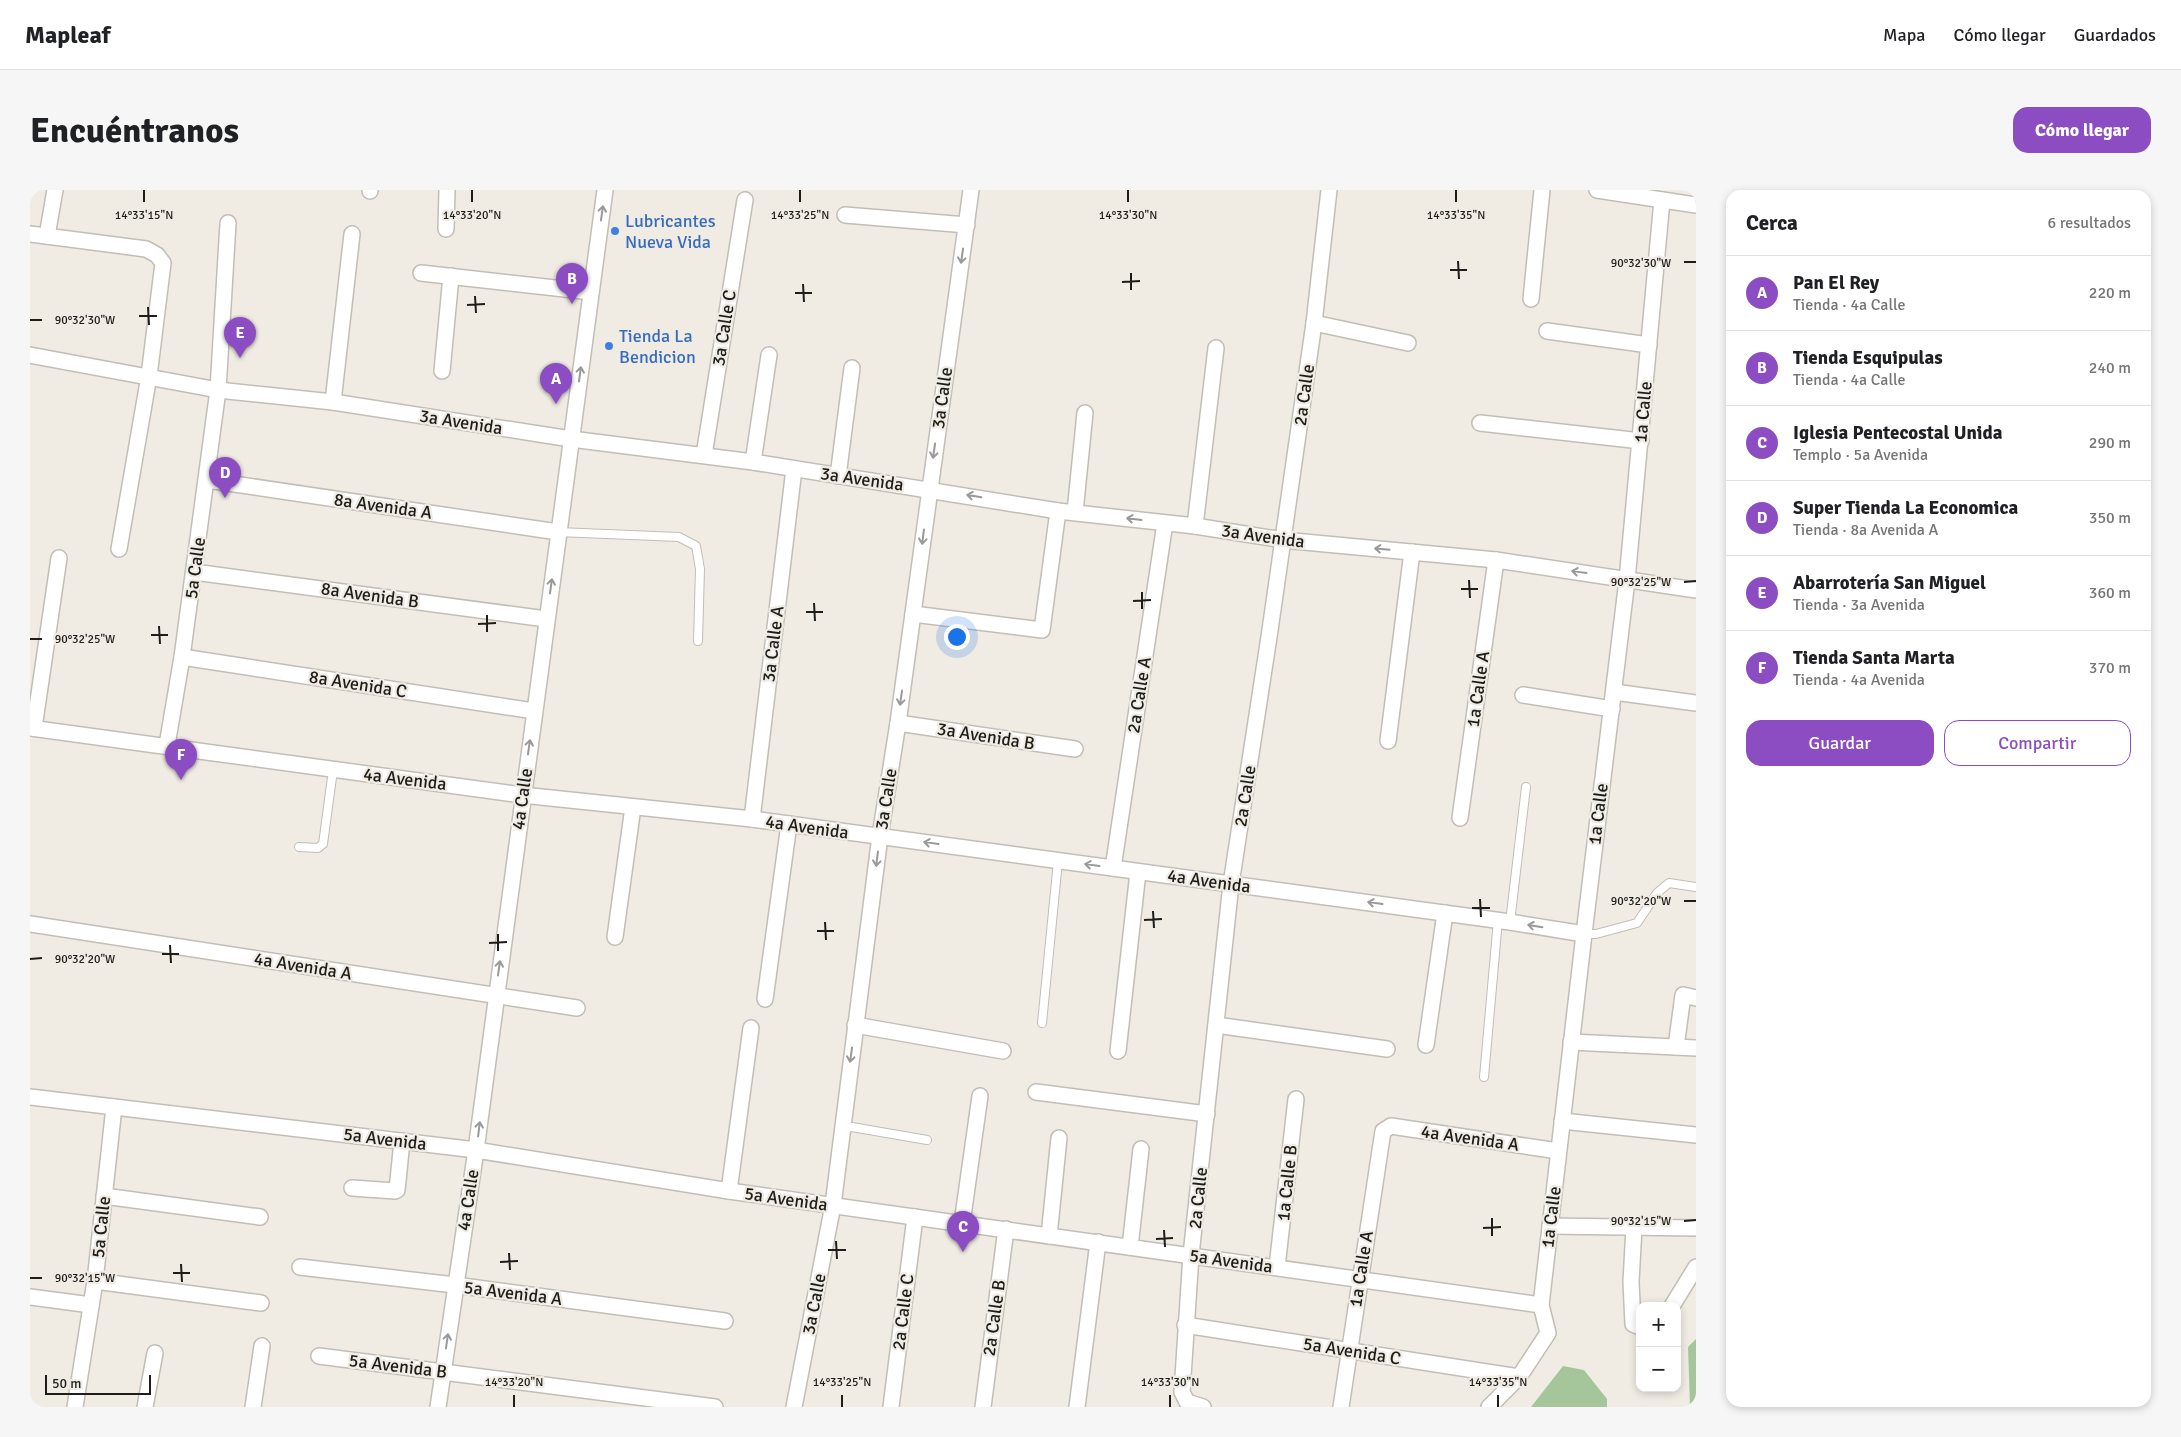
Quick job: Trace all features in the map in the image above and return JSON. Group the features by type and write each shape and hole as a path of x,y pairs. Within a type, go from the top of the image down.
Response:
{"street":[{"path":"47,236 55,190"},
{"path":"446,229 447,190"},
{"name":"4a Calle","path":"438,1407 476,1150 522,795 605,190"},
{"name":"3a Calle","path":"794,1407 832,1205 880,836 898,723 972,190"},
{"name":"2a Calle","path":"1204,1407 1188,1402 1182,1392 1191,1256 1232,884 1314,323 1329,190"},
{"path":"1531,299 1542,190"},
{"path":"1597,190 1696,205"},
{"name":"3a Calle C","path":"704,455 745,200"},
{"name":"1a Calle","path":"1489,1407 1519,1377 1548,1333 1541,1305 1571,1042 1628,580 1662,200"},
{"path":"845,215 967,225"},
{"name":"5a Calle","path":"167,745 182,657 218,390 228,223"},
{"path":"30,234 146,249 157,255 164,264 150,376 119,549"},
{"path":"333,402 352,234"},
{"path":"421,273 591,292"},
{"path":"442,372 451,276"},
{"path":"1314,323 1408,343"},
{"path":"1546,331 1649,346"},
{"path":"1195,526 1216,348"},
{"name":"3a Avenida","path":"30,355 218,390 333,402 571,439 753,462 1058,510 1195,526 1283,540 1496,560 1696,590"},
{"path":"753,462 769,355"},
{"path":"838,476 852,368"},
{"path":"1075,512 1085,412"},
{"path":"1480,423 1641,441"},
{"name":"3a Calle A","path":"752,819 794,469"},
{"name":"8a Avenida A","path":"207,480 558,532"},
{"path":"913,614 1042,630 1058,510"},
{"name":"2a Calle A","path":"1113,868 1165,523"},
{"path":"1388,741 1412,552"},
{"path":"32,728 60,558"},
{"name":"1a Calle A","path":"1460,818 1496,560"},
{"name":"8a Avenida B","path":"194,572 546,619"},
{"name":"8a Avenida C","path":"182,657 534,711"},
{"path":"1614,692 1696,702"},
{"path":"1523,695 1612,709"},
{"name":"3a Avenida B","path":"898,723 1075,749"},
{"name":"4a Avenida","path":"32,728 522,795 752,819 1504,921 1584,934"},
{"path":"615,937 633,807"},
{"path":"765,999 788,824"},
{"path":"1118,1051 1138,872"},
{"path":"1426,1045 1445,913"},
{"name":"4a Avenida A","path":"30,924 576,1008"},
{"path":"1676,1047 1690,996"},
{"path":"855,1025 1003,1051"},
{"path":"1216,1025 1387,1049"},
{"path":"729,1191 751,1028"},
{"path":"1571,1042 1696,1048"},
{"path":"1036,1092 1207,1114"},
{"path":"962,1223 980,1096"},
{"name":"5a Avenida","path":"30,1097 476,1150 729,1191 1541,1305"},
{"name":"1a Calle B","path":"1277,1267 1296,1099"},
{"name":"5a Calle","path":"75,1407 95,1281 114,1106"},
{"path":"1562,1121 1696,1135"},
{"name":"4a Avenida A","path":"1383,1131 1391,1126 1558,1151"},
{"name":"1a Calle A","path":"1341,1407 1383,1131"},
{"path":"1049,1236 1060,1138"},
{"path":"352,1188 395,1192 397,1190 402,1141"},
{"path":"1130,1247 1141,1149"},
{"path":"104,1196 260,1217"},
{"name":"2a Calle C","path":"891,1407 915,1217"},
{"path":"1550,1226 1696,1228"},
{"path":"1634,1227 1631,1282 1636,1318"},
{"name":"2a Calle B","path":"982,1407 1006,1230"},
{"path":"1077,1407 1098,1242"},
{"name":"5a Avenida A","path":"300,1268 455,1285 725,1321"},
{"path":"1675,1302 1696,1268"},
{"path":"95,1281 261,1303"},
{"path":"30,1296 91,1305"},
{"name":"5a Avenida C","path":"1185,1325 1519,1377"},
{"path":"253,1407 262,1346"},
{"path":"145,1407 154,1353"},
{"name":"5a Avenida B","path":"319,1356 715,1407"}],"lane":[{"path":"558,532 679,537 696,546 700,569 698,641"},
{"path":"299,847 318,848 323,844 333,770"},
{"path":"1484,1077 1504,921 1526,787"},
{"path":"1042,1023 1058,861"},
{"path":"1584,934 1596,934 1637,923 1657,893 1669,883 1696,887"},
{"path":"842,1128 927,1140"}],"green space":[{"path":"1696,1339 1696,1407 1690,1407 1688,1347"},
{"path":"1563,1366 1584,1370 1607,1399 1607,1407 1531,1407"}],"place":[{"name":"Lubricantes Nueva Vida","path":"615,231"},
{"name":"Tienda Esquipulas","path":"572,304"},
{"name":"Tienda La Bendicion","path":"609,346"},
{"name":"Abarrotería San Miguel","path":"240,358"},
{"name":"Pan El Rey","path":"556,404"},
{"name":"Super Tienda La Economica","path":"225,498"},
{"name":"Tienda Santa Marta","path":"181,780"},
{"name":"Iglesia Pentecostal Unida","path":"963,1252"}]}
